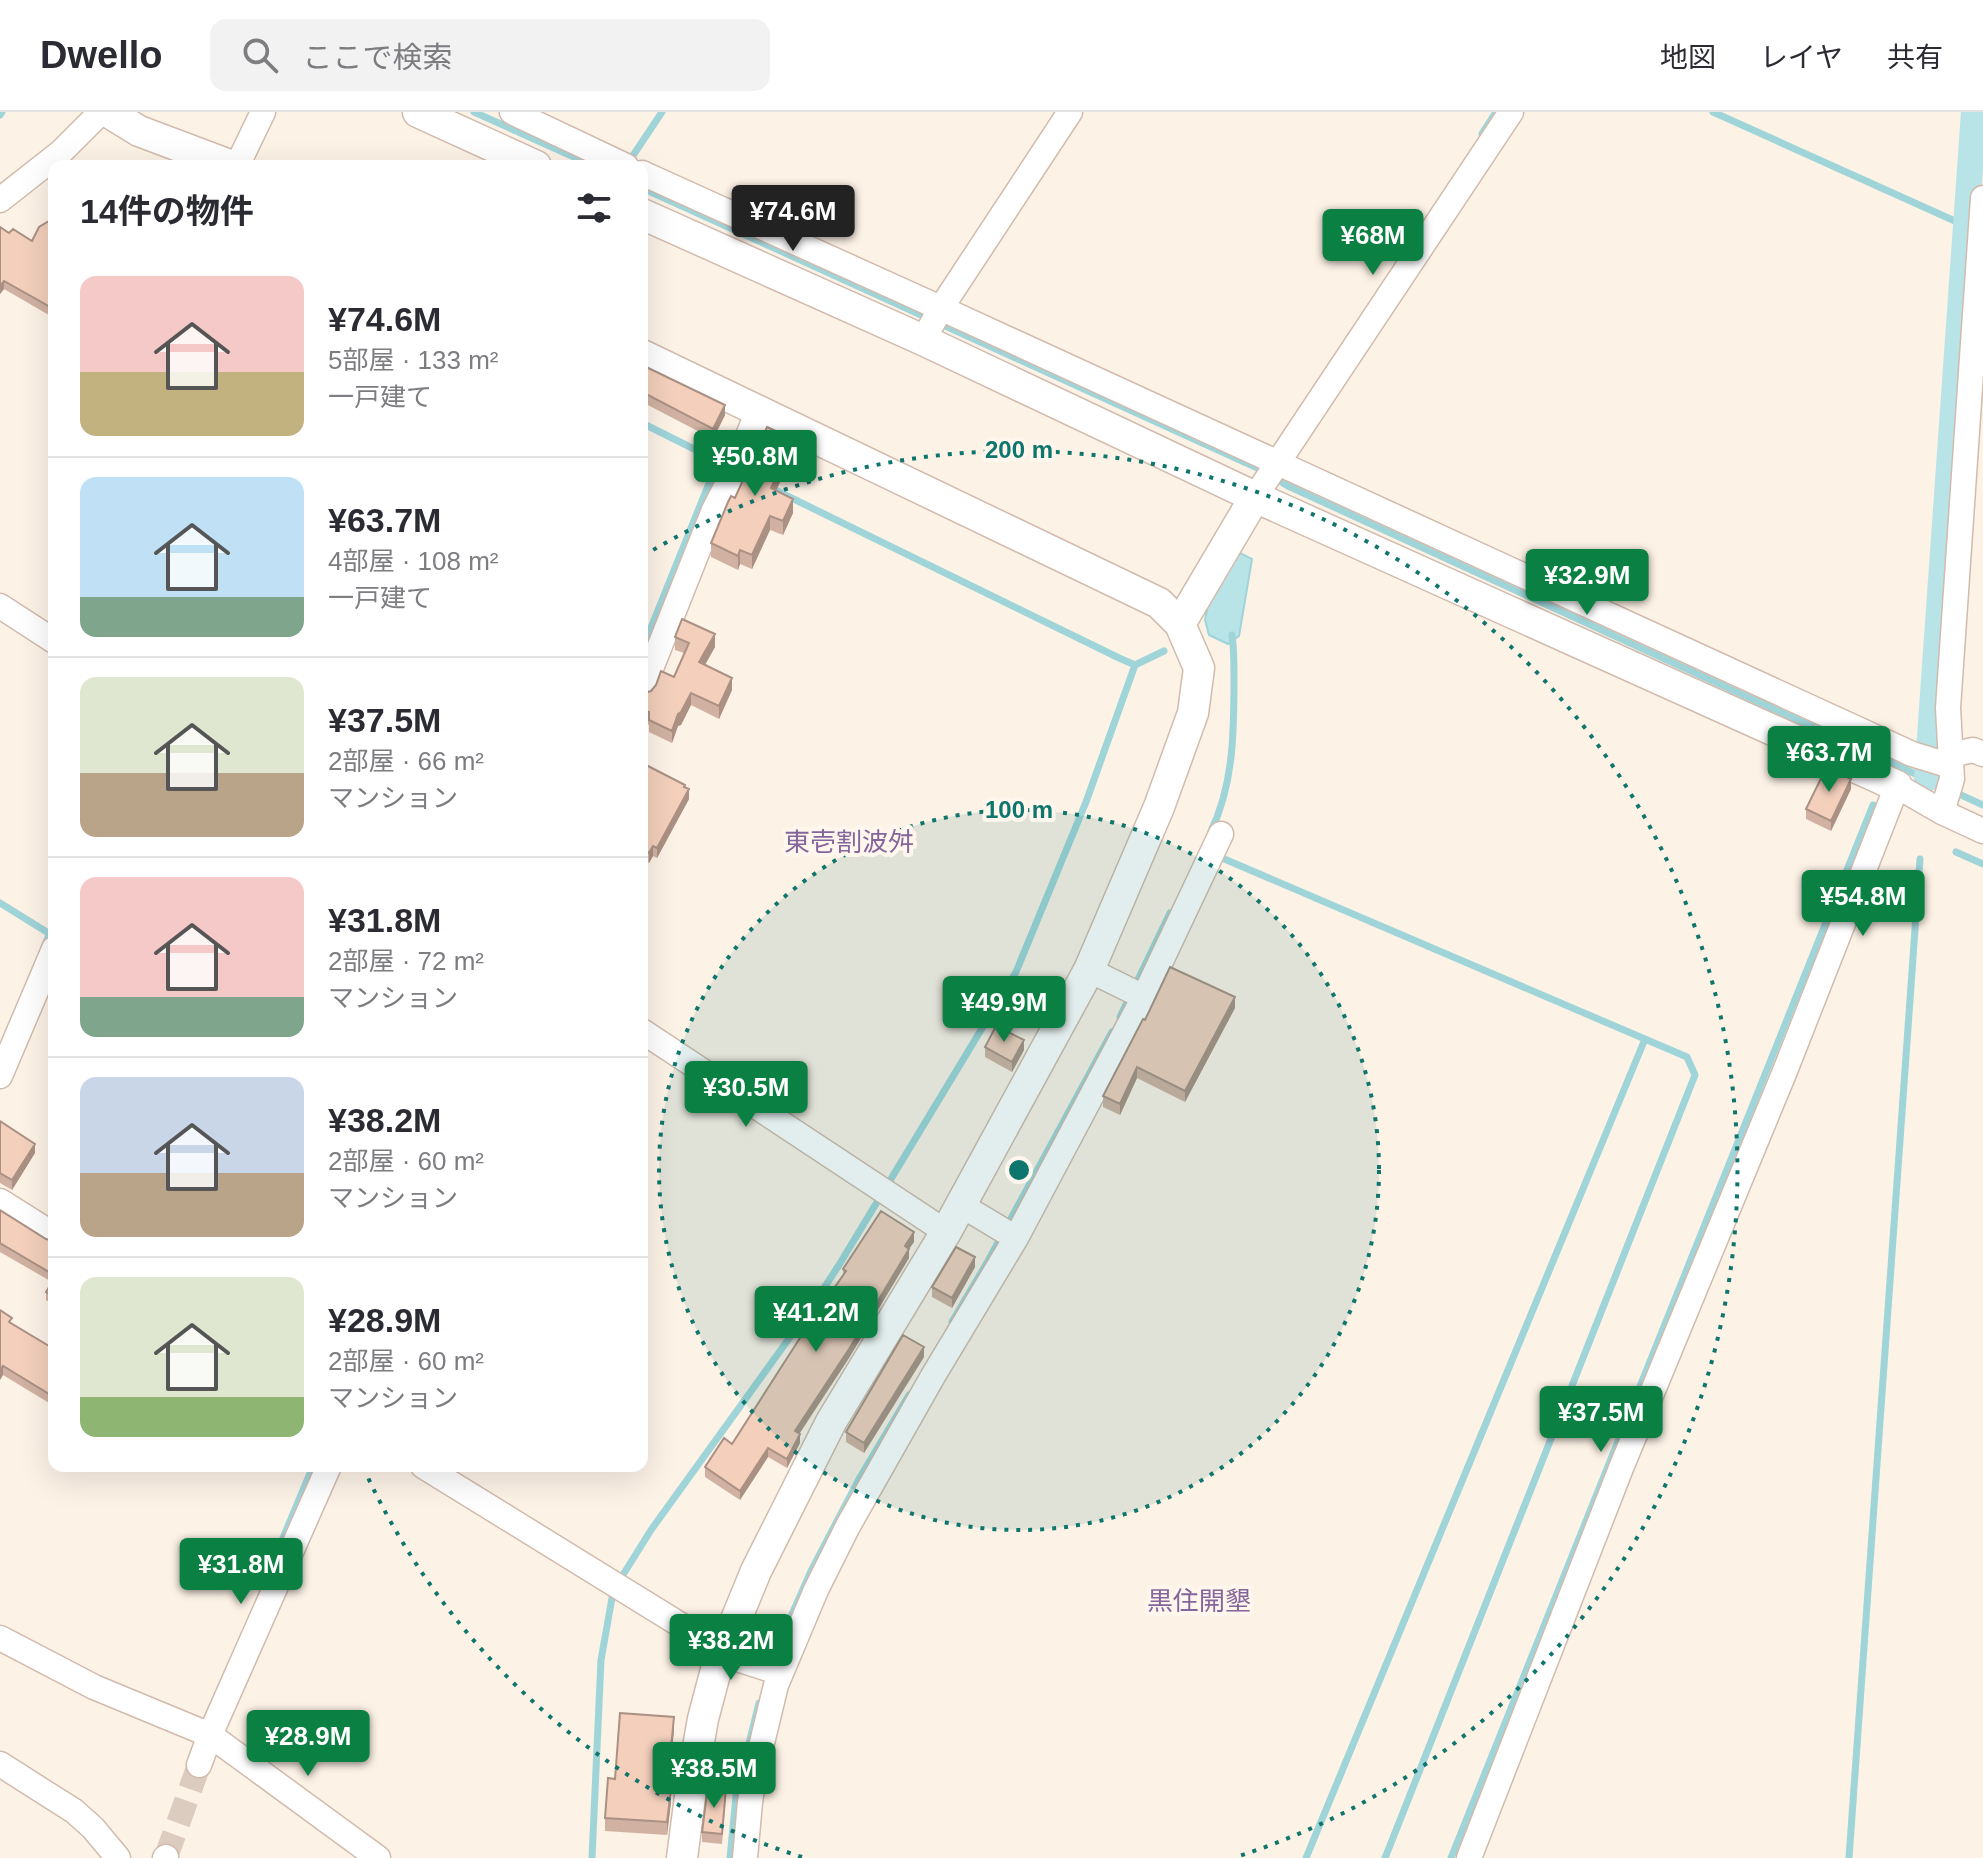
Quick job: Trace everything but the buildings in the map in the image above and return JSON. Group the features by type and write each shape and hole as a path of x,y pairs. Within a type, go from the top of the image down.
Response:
{"street":[{"path":"51,160 101,112"},
{"path":"108,112 139,131 213,160"},
{"path":"229,160 263,112"},
{"path":"418,112 523,160"},
{"path":"512,112 613,160"},
{"path":"938,319 1070,112"},
{"path":"1180,624 1268,478 1511,112"},
{"path":"0,200 48,162"},
{"path":"648,176 1897,786 1942,775 1973,750 1983,754"},
{"path":"1942,775 1983,198"},
{"path":"648,216 938,319 1268,478 1898,747 1942,775 1983,831"},
{"path":"648,358 1159,603 1180,624 1199,668 1193,713 1159,807 1089,970 946,1232 831,1422 756,1571 717,1666 703,1719 682,1858"},
{"path":"648,676 708,523 758,411"},
{"path":"0,606 48,637"},
{"path":"1469,1858 1621,1468 1785,1071 1897,786"},
{"path":"745,1858 755,1772 776,1685 772,1670 848,1526 933,1376 1215,847"},
{"path":"0,1076 48,963"},
{"path":"1089,970 1136,993"},
{"path":"648,1035 946,1232"},
{"path":"0,1201 48,1231"},
{"path":"961,1205 1008,1234"},
{"path":"199,1765 326,1472"},
{"path":"433,1472 734,1658 772,1670"},
{"path":"0,1638 94,1687 210,1735 378,1858"},
{"path":"0,1764 74,1811 118,1858"}],"water":[{"path":"1238,552 1252,559 1239,636 1228,644 1209,635 1205,620 1208,605"}],"waterway":[{"path":"474,112 581,160"},
{"path":"634,154 662,112"},
{"path":"1482,134 1496,112"},
{"path":"1713,112 1966,226"},
{"path":"1927,779 1974,112"},
{"path":"648,191 1264,471 1288,486 1983,805"},
{"path":"648,426 730,467"},
{"path":"648,635 718,461"},
{"path":"769,487 1135,665 1164,651"},
{"path":"1211,831 1219,813 1231,756 1234,697 1232,635"},
{"path":"592,1858 601,1660 612,1598 621,1578 651,1530 811,1308 1016,972 1086,802 1135,665"},
{"path":"1451,1858 1873,805"},
{"path":"1956,852 1983,864"},
{"path":"1215,855 1687,1057 1695,1075 1385,1858"},
{"path":"1849,1858 1920,859"},
{"path":"0,903 48,933"},
{"path":"1120,1017 1170,913"},
{"path":"44,947 48,937"},
{"path":"952,1322 1112,1032"},
{"path":"1306,1858 1645,1039"},
{"path":"770,1664 812,1569 859,1479 909,1395"},
{"path":"263,1586 310,1472"},
{"path":"730,1858 736,1796 759,1703"}],"tunnel":[{"path":"166,1857 199,1765"}],"district":[{"name":"東壱割波舛","path":"849,842"},
{"name":"黒住開墾","path":"1199,1601"}]}
